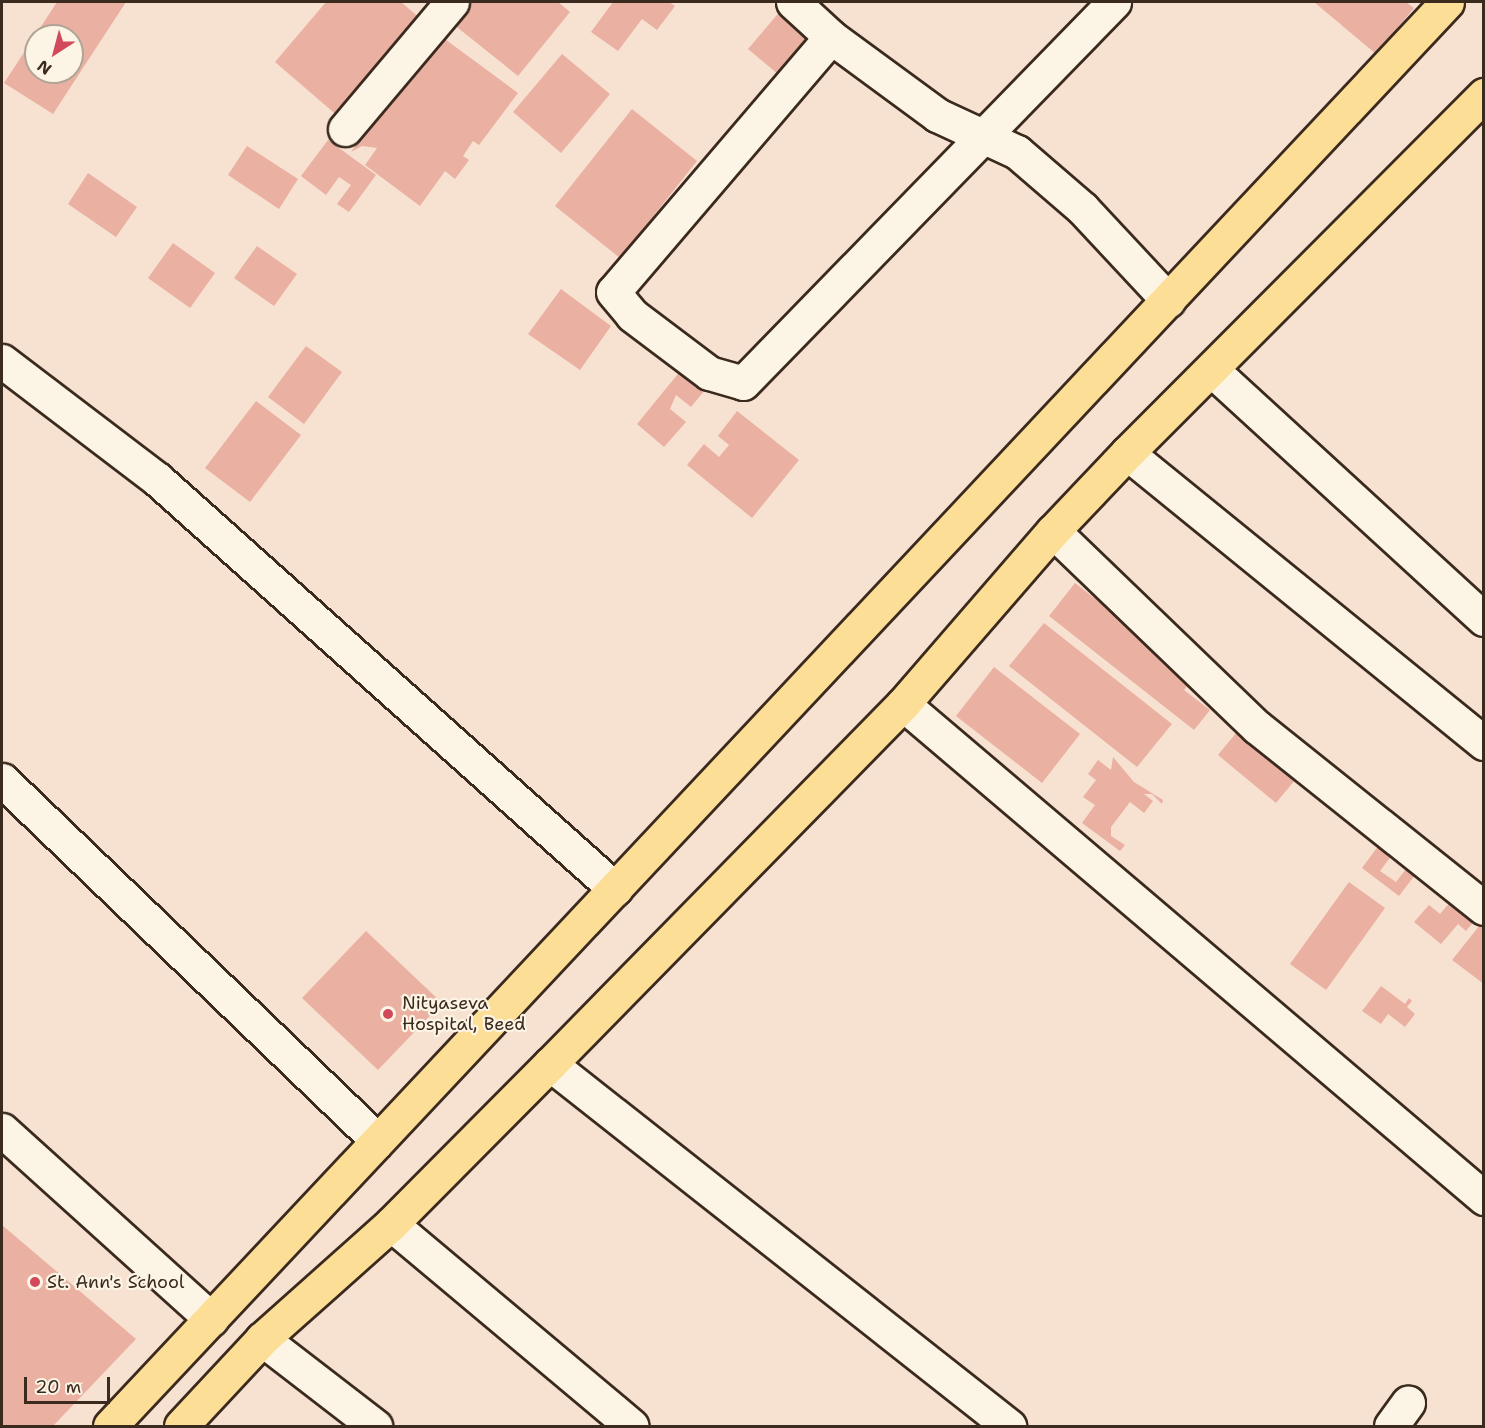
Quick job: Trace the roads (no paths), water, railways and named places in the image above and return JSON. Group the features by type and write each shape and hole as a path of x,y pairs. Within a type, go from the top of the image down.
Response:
{"main road":[{"path":"110,1426 1447,2"},
{"path":"181,1426 262,1339 391,1224 903,704 1053,531 1127,453 1213,371 1484,95"}],"street":[{"path":"345,129 452,2"},
{"path":"793,2 831,37 937,115 1017,152 1083,208 1167,300"},
{"path":"831,37 614,292 632,315 709,373 743,383 1114,2"},
{"path":"2,361 157,479 615,889"},
{"path":"1213,371 1484,619"},
{"path":"1127,453 1484,743"},
{"path":"1053,531 1257,727 1484,908"},
{"path":"903,704 1484,1198"},
{"path":"2,780 378,1141"},
{"path":"550,1064 1009,1426"},
{"path":"2,1130 212,1319"},
{"path":"391,1224 632,1426"},
{"path":"262,1339 375,1426"}],"place":[{"name":"Nityaseva Hospital, Beed","path":"388,1014"},
{"name":"St. Ann's School","path":"35,1282"}]}
